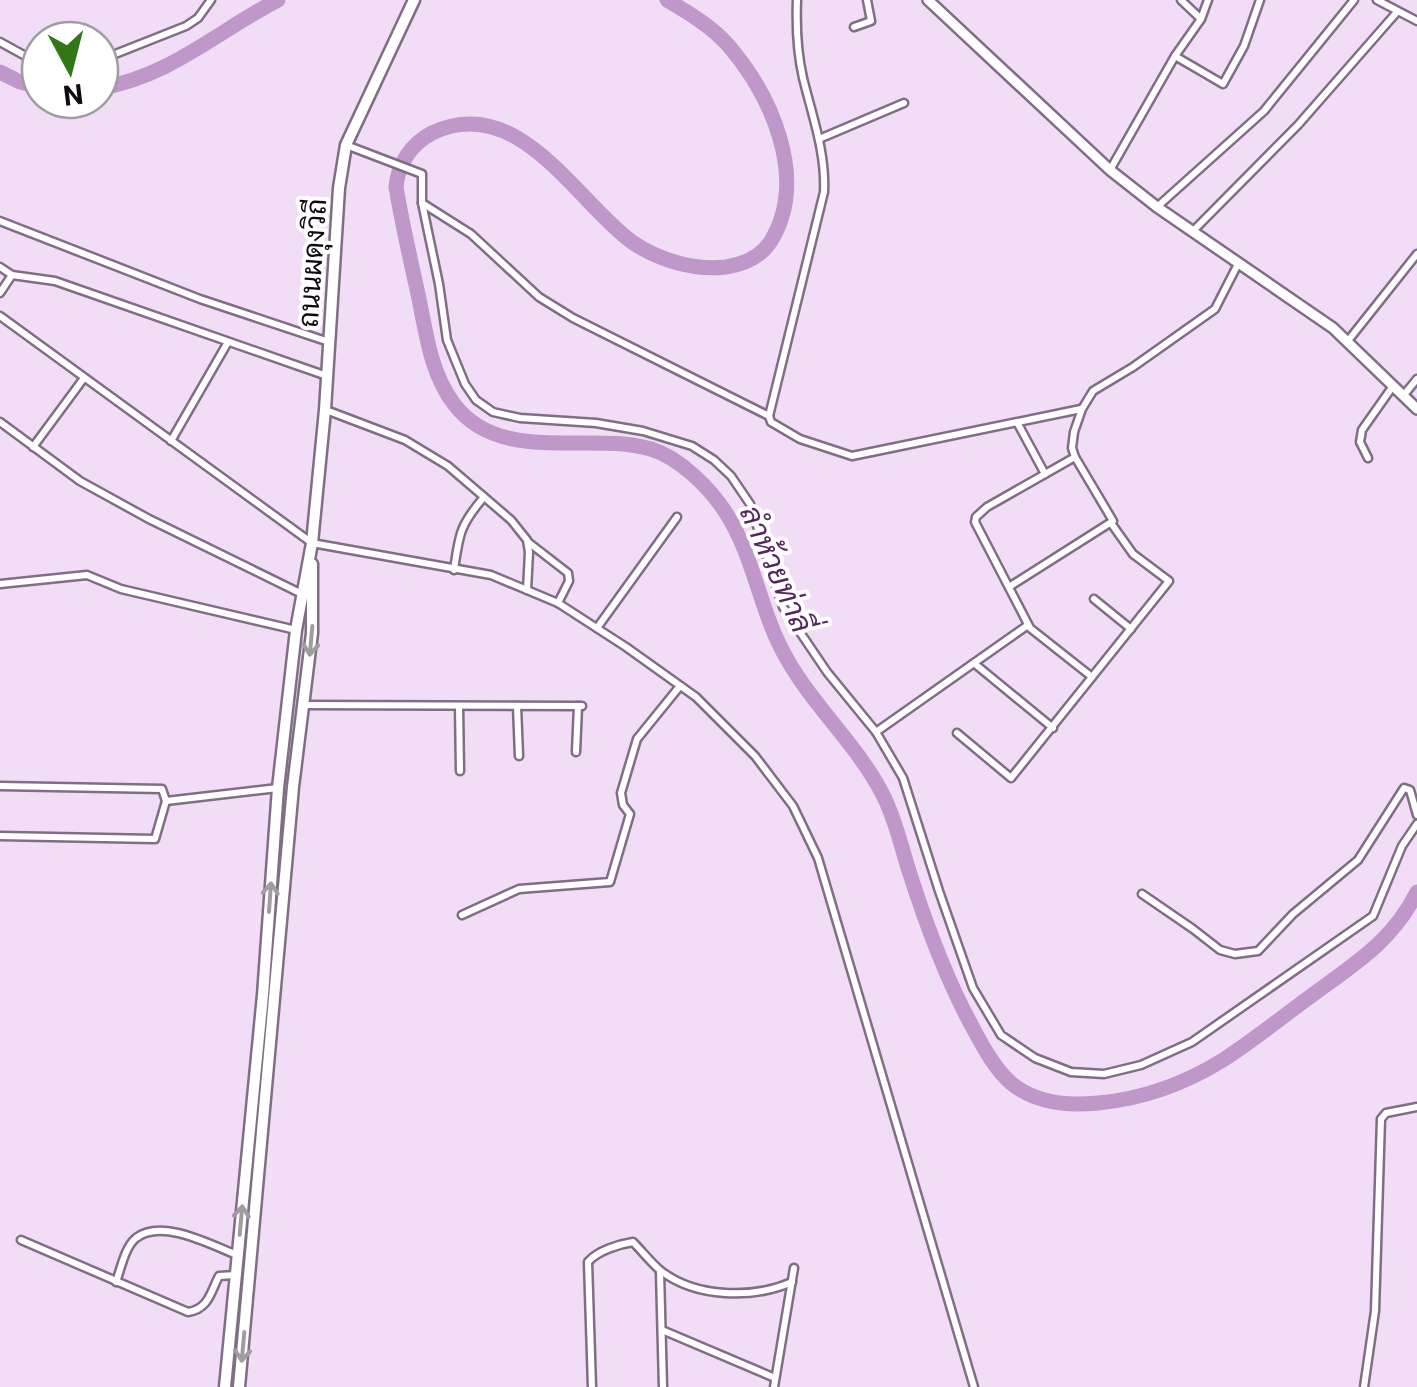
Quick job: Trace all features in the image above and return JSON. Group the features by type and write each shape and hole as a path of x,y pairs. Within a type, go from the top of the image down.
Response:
{"main road":[{"name":"ถนนผดุงวิถี","path":"312,543 328,376 336,212 352,148 413,2"},
{"path":"225,1387 263,994 278,788 296,630 312,543"},
{"path":"239,1387 293,787 312,632 312,543"}],"street":[{"path":"120,52 186,26 198,18 210,0"},
{"path":"797,0 802,73 825,174 824,192 769,416 771,422 800,439 852,456 1082,409"},
{"path":"854,27 871,21 867,0"},
{"path":"928,0 1110,170 1192,232 1333,328 1417,410"},
{"path":"1181,0 1201,19"},
{"path":"1110,170 1175,56 1201,19 1208,0"},
{"path":"1175,56 1224,84 1244,46 1260,0"},
{"path":"1157,207 1264,111 1354,0"},
{"path":"1377,0 1417,21"},
{"path":"1192,232 1298,124 1397,12"},
{"path":"818,139 904,103"},
{"path":"352,148 422,174 422,203 447,340 476,400 493,412 520,418 596,423 643,431 692,446 731,476 750,504 782,608 876,732 903,778 973,988 1000,1035 1035,1058 1070,1072 1104,1074 1141,1066 1192,1042 1363,926 1373,916 1402,846 1417,824"},
{"path":"422,203 471,234 539,297 572,318 769,416"},
{"path":"0,220 200,299 329,342"},
{"path":"1347,342 1417,254"},
{"path":"1009,588 1113,521 1072,448 1082,409 1094,391 1215,309 1239,262"},
{"path":"0,268 12,275 55,281 328,376"},
{"path":"0,293 12,275"},
{"path":"0,316 312,543 491,575 558,603 696,697 754,756 792,806 813,845 974,1387"},
{"path":"171,441 228,342"},
{"path":"33,447 84,378"},
{"path":"1403,396 1417,379"},
{"path":"1368,458 1360,442 1362,430 1393,386"},
{"path":"325,410 405,440 448,466 511,520 526,540 568,573 569,581 558,603"},
{"path":"0,422 80,482 302,594"},
{"path":"1018,424 1046,474"},
{"path":"1075,457 976,517 977,530 1028,625 1092,678"},
{"path":"454,570 462,524 484,497"},
{"path":"598,628 677,516"},
{"path":"957,733 1011,778 1170,581 1133,554 1110,523"},
{"path":"526,540 526,590"},
{"path":"0,584 87,575 121,589 296,630"},
{"path":"1094,599 1131,630"},
{"path":"876,732 1028,625"},
{"path":"975,664 1052,728"},
{"path":"462,915 519,889 610,882 630,814 623,805 622,794 638,739 680,686"},
{"path":"304,705 580,706 576,752"},
{"path":"459,706 460,771"},
{"path":"518,706 519,756"},
{"path":"0,786 162,790 166,801 155,838 0,836"},
{"path":"166,801 278,788"},
{"path":"1142,894 1220,950 1254,953 1293,914 1358,860 1404,788 1410,790 1417,816"},
{"path":"1364,1387 1375,1311 1381,1119 1386,1113 1417,1107"},
{"path":"116,1282 136,1238 155,1230 170,1230 238,1256"},
{"path":"21,1240 182,1310 198,1310 209,1300 219,1276 236,1275"},
{"path":"592,1387 588,1262 592,1257 633,1242 660,1270 679,1282 712,1292 746,1293 792,1282"},
{"path":"662,1330 775,1383 794,1268"},
{"path":"660,1270 663,1387"}],"waterway":[{"name":"ลำห้วยท่าลี่","path":"120,83 171,63 278,0"},
{"name":"ลำห้วยท่าลี่","path":"667,0 728,45 771,112 785,164 786,191 782,217 771,241 757,255 733,266 714,268 677,263 632,242 543,156 518,138 492,127 463,124 432,133 407,156 396,187 434,365 454,404 473,423 495,434 546,443 626,444 651,449 683,467 712,494 736,530 787,659 862,760 883,795 946,972 1000,1071 1020,1090 1064,1103 1114,1101 1179,1083 1234,1052 1357,962 1396,925 1417,892"},
{"name":"ลำห้วยท่าลี่","path":"0,72 20,82"}]}
